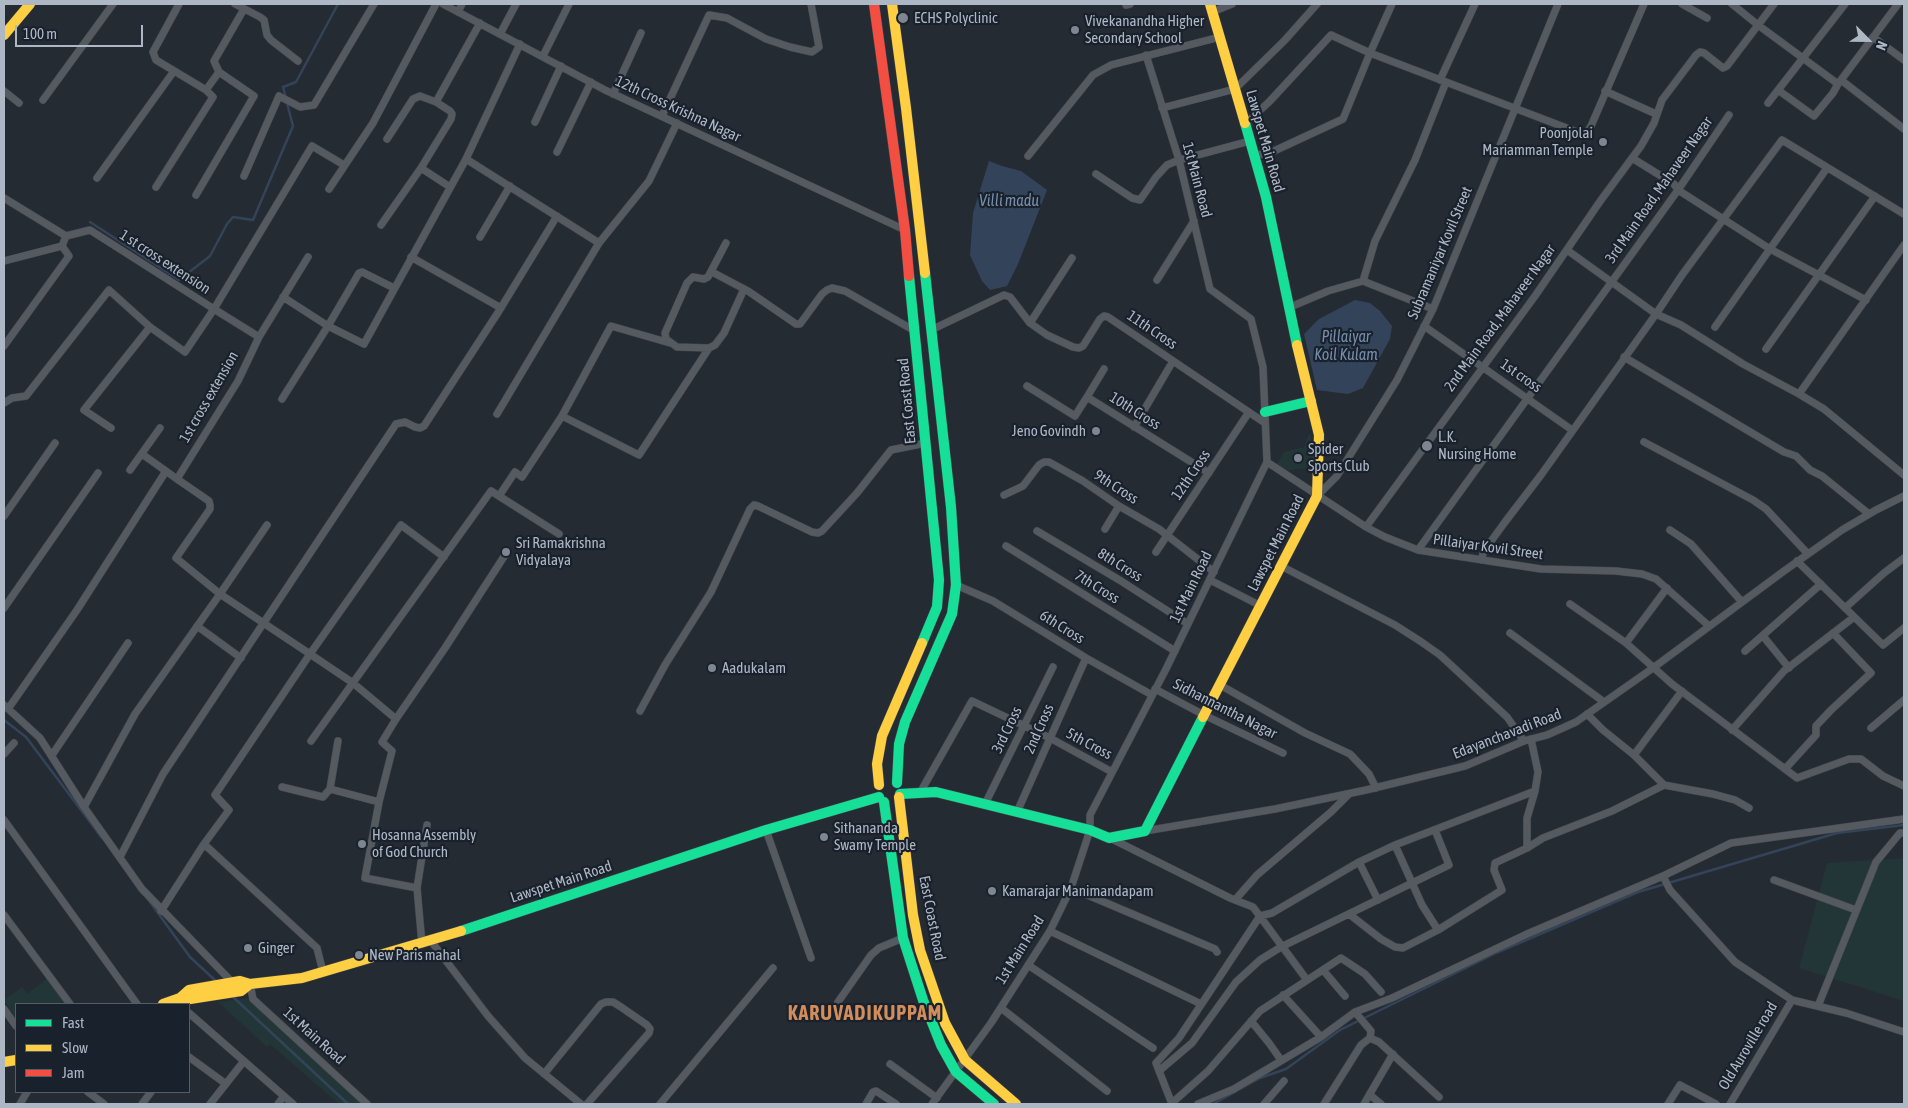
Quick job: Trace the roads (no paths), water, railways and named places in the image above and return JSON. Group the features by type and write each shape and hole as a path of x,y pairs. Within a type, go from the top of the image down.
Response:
{"main road":[{"path":"4,33 30,4"},
{"name":"East Coast Road","path":"874,4 905,230 939,594 937,607 882,736 878,758 879,785 877,791 881,800 903,938 934,1027 941,1045 956,1072 992,1104"},
{"name":"East Coast Road","path":"892,4 906,108 931,330 950,507 956,585 952,614 903,729 899,744 897,783 913,915 920,950 945,1022 965,1060 1016,1104"},
{"name":"Lawspet Main Road","path":"1144,831 1317,496 1319,435 1288,308 1266,197 1211,8"},
{"path":"1265,412 1310,401"},
{"path":"879,785 888,780 897,783"},
{"path":"881,800 892,802 899,795 921,791 936,792 1090,830 1109,838 1144,831"},
{"name":"Lawspet Main Road","path":"250,984 302,978 426,942 766,830 881,800"},
{"path":"177,1000 189,990 240,981 250,984"},
{"path":"177,1000 240,991 250,984"}],"street":[{"path":"43,100 113,4"},
{"path":"156,187 213,97 206,90 156,60 153,52 178,4"},
{"path":"235,4 264,20 267,35 271,40 298,61"},
{"path":"244,176 279,96 300,108 314,105 374,4"},
{"path":"329,189 373,123 436,4"},
{"name":"12th Cross Krishna Nagar","path":"443,4 613,94 905,230"},
{"path":"458,12 462,4"},
{"path":"500,34 516,4"},
{"path":"543,56 569,4"},
{"path":"662,116 709,16 727,18 766,39 790,48 812,52 819,47 811,4"},
{"path":"1211,8 1232,4"},
{"path":"1162,108 1235,89 1285,40 1317,4"},
{"path":"1254,156 1274,151 1343,119 1392,4"},
{"path":"1363,281 1375,241 1415,160 1443,81 1475,4"},
{"name":"Subramaniyar Kovil Street","path":"1317,496 1337,476 1397,380 1432,310 1495,161 1558,4"},
{"path":"1245,124 1270,102 1330,35 1370,53 1585,135 1588,132 1644,4"},
{"path":"1682,4 1707,18"},
{"path":"1732,4 1802,58 1904,129"},
{"path":"1758,25 1774,4"},
{"path":"1768,103 1845,4"},
{"path":"1778,90 1814,116 1833,94 1839,82 1898,4"},
{"path":"196,195 254,96 219,72 214,61 244,9"},
{"path":"436,102 480,23"},
{"name":"2nd Main Road, Mahaveer Nagar","path":"1366,527 1632,158 1654,123 1662,100 1696,56 1700,52 1704,53 1723,68 1727,66 1758,25"},
{"path":"613,94 641,33"},
{"path":"1028,156 1093,75 1111,65 1220,37"},
{"path":"1873,37 1904,60"},
{"path":"283,297 328,326 364,344 466,159 520,44"},
{"name":"1st Main Road","path":"934,1101 1001,1008 1050,931 1071,888 1090,830 1090,815 1175,651 1267,462 1263,367 1251,318 1210,288 1179,160 1146,55"},
{"path":"535,122 560,66"},
{"path":"97,178 174,70"},
{"path":"206,90 219,72"},
{"path":"556,152 590,82"},
{"path":"4,91 20,103"},
{"path":"1605,91 1656,114"},
{"path":"380,225 421,168 451,118 450,111 436,102 420,96 413,99 388,138"},
{"name":"3rd Main Road, Mahaveer Nagar","path":"1418,550 1678,190 1729,115"},
{"path":"497,414 599,243 649,181 677,123"},
{"path":"1481,560 1489,544 1541,475 1682,275 1782,140 1904,214"},
{"path":"1096,174 1132,198 1140,200 1167,165 1250,141"},
{"name":"1 st cross extension","path":"66,236 90,230 214,309 312,146 344,165"},
{"path":"1632,158 1770,249 1866,300"},
{"path":"466,159 599,243"},
{"path":"421,168 450,187"},
{"path":"1715,327 1827,168"},
{"path":"480,237 510,186"},
{"path":"1766,349 1876,196"},
{"path":"4,198 66,236 62,246"},
{"path":"120,858 163,774 396,424 405,422 415,427 420,428 424,426 501,308 557,216"},
{"path":"1157,280 1194,221"},
{"path":"670,343 666,339 665,333 687,283 693,277 704,279 712,272 726,243"},
{"path":"1799,394 1904,245"},
{"path":"4,261 62,246"},
{"path":"4,346 69,256 62,246"},
{"path":"1567,250 1656,314 1681,325 1743,364 1799,394 1844,424 1904,475"},
{"name":"1st cross extension","path":"178,479 238,381 259,337 308,257"},
{"path":"411,257 501,308"},
{"path":"1030,322 1072,258"},
{"path":"282,399 359,273 362,272 394,288"},
{"path":"712,272 744,289 796,324 800,324 827,290 839,288 916,332"},
{"path":"1288,308 1328,291 1363,281 1432,310"},
{"path":"499,496 515,472 522,477 562,416 611,326 677,346 709,348 716,345 724,333 744,289"},
{"path":"4,403 12,398 26,396 109,290 150,327 184,352 214,309 259,337"},
{"name":"11th Cross","path":"931,330 1004,295 1010,297 1030,322 1047,335 1079,348 1083,346 1104,316 1266,423"},
{"name":"1st cross","path":"1424,326 1572,430"},
{"path":"111,428 84,410 150,327"},
{"path":"562,416 639,455 709,348"},
{"path":"1624,357 1784,452 1796,456 1810,470 1822,476 1869,514"},
{"path":"1134,427 1173,361"},
{"path":"1087,397 1104,369"},
{"name":"10th Cross","path":"1027,386 1075,416 1087,397 1209,473"},
{"name":"12th Cross","path":"1156,552 1249,412"},
{"path":"130,470 160,428"},
{"path":"1644,442 1753,500 1766,509 1808,554"},
{"path":"4,516 55,443"},
{"path":"640,711 665,665 711,592 750,508 758,506 812,532 822,531 857,493 891,450 926,443"},
{"path":"142,454 209,502 210,505 210,509 176,558 220,594 353,683 396,719"},
{"name":"9th Cross","path":"1004,495 1023,486 1044,462 1049,462 1083,481 1167,536 1214,572"},
{"name":"Pillaiyar Kovil Street","path":"1267,462 1366,527 1418,550 1452,557 1541,569 1616,571 1642,574 1656,579 1709,626"},
{"path":"166,471 77,610 6,707 40,738 84,807 142,889 232,982"},
{"path":"4,608 98,473"},
{"path":"311,741 491,491 559,534"},
{"name":"Edayanchavadi Road","path":"1144,831 1275,809 1376,788 1466,766 1528,740 1547,735 1576,722 1842,530 1904,496"},
{"path":"1105,529 1119,506"},
{"path":"84,807 135,714 267,525"},
{"path":"161,910 204,844 229,810 215,795 310,654 401,525 444,557"},
{"path":"1670,530 1691,544 1742,602"},
{"name":"8th Cross","path":"1037,531 1188,624"},
{"name":"7th Cross","path":"1006,546 1175,651"},
{"path":"417,888 365,878 379,802 392,751 382,742 505,555"},
{"path":"1845,608 1904,558"},
{"path":"1798,561 1883,645 1904,628"},
{"path":"1281,566 1395,625 1440,655 1507,716 1528,740 1538,772 1535,791 1527,818 1527,848"},
{"path":"1210,580 1260,606"},
{"path":"1745,651 1821,584"},
{"name":"6th Cross","path":"956,585 992,600 1086,658 1154,692"},
{"path":"1626,642 1667,588"},
{"path":"1570,604 1626,642 1653,668 1797,778 1849,759 1861,759 1883,776 1904,786"},
{"path":"1732,730 1766,690 1789,668 1854,617"},
{"path":"197,626 241,658"},
{"path":"1510,633 1604,702"},
{"path":"1785,769 1816,735 1816,726 1871,673 1833,633"},
{"path":"1763,636 1789,668"},
{"path":"52,755 128,643"},
{"name":"2nd Cross","path":"1016,812 1086,658"},
{"name":"3rd Cross","path":"986,804 1053,667"},
{"path":"1220,685 1305,733 1350,754 1369,774 1376,788"},
{"path":"1634,755 1682,691"},
{"name":"Sidhannantha Nagar","path":"1154,692 1283,753"},
{"path":"1870,728 1904,700"},
{"name":"5th Cross","path":"921,791 972,701 1050,738 1112,772"},
{"path":"1587,714 1603,730 1634,755 1664,785 1713,794 1735,800 1749,808"},
{"path":"282,787 323,797 330,789 338,741"},
{"path":"4,754 14,743"},
{"path":"1349,914 1381,939 1394,947 1403,948 1438,930 1502,890 1494,870 1495,863 1543,838 1612,811 1664,785"},
{"path":"330,789 379,802"},
{"path":"1381,992 1365,974 1341,958 1260,1011 1208,1071 1172,1104 1156,1063 1179,1038 1260,916 1272,913 1359,862 1395,845 1535,791"},
{"path":"1236,900 1257,875 1332,812 1349,794"},
{"path":"1198,1104 1234,1089 1321,1037 1355,1012 1392,998 1526,934 1663,876 1731,843 1904,819"},
{"path":"4,820 135,1003"},
{"path":"427,825 417,888 426,942 525,1058 581,1104"},
{"path":"766,830 811,958"},
{"path":"1159,1072 1192,1043 1236,982 1260,960 1281,947 1449,865 1435,830"},
{"path":"1818,1006 1876,862 1900,833 1904,833"},
{"path":"1109,838 1253,907 1307,980"},
{"path":"204,844 317,948 323,972"},
{"path":"1395,845 1422,905 1438,930"},
{"path":"1359,862 1378,900"},
{"path":"1663,876 1670,890 1735,962 1792,1000"},
{"path":"1774,880 1856,910"},
{"path":"1071,888 1215,949 1217,952"},
{"path":"4,915 69,1003"},
{"path":"1050,931 1202,1004"},
{"path":"838,1002 871,955 879,948 903,938"},
{"path":"1028,965 1153,1048"},
{"path":"661,1104 773,968"},
{"path":"1323,970 1345,996"},
{"name":"1st Main Road","path":"250,984 253,999 367,1104"},
{"path":"1283,995 1321,1037"},
{"name":"Old Auroville road","path":"1730,1104 1792,1000 1846,1013 1904,1032"},
{"path":"544,1074 601,1004 613,1002 620,1006 647,1026 650,1029 649,1033 587,1104"},
{"path":"1001,1008 1107,1091"},
{"path":"4,1009 15,1025"},
{"path":"1324,1104 1361,1045 1370,1038 1371,1031 1355,1012"},
{"path":"190,1014 293,1104"},
{"path":"1251,1021 1270,1043 1281,1060"},
{"path":"1370,1038 1379,1042 1439,1097"},
{"path":"1364,1104 1393,1054"},
{"path":"190,1058 226,1084"},
{"path":"210,1104 244,1061"},
{"path":"890,1064 934,1101"},
{"path":"1264,1104 1284,1081"},
{"path":"1668,1104 1680,1085 1716,1104"},
{"path":"866,1104 873,1092 876,1091 896,1104"},
{"path":"20,1104 26,1093"},
{"path":"89,1093 104,1104"},
{"path":"142,1104 150,1093"},
{"path":"1370,1095 1381,1104"},
{"path":"278,1104 284,1096"}],"water":[{"name":"Villi madu","path":"989,161 1021,171 1047,190 1018,264 1007,286 990,290 982,281 970,255 973,213"},
{"name":"Pillaiyar Koil Kulam","path":"1355,300 1370,303 1380,311 1392,326 1390,339 1363,388 1348,394 1317,390 1304,334 1319,319"}],"waterway":[{"path":"286,98 283,87 296,82 338,4"},
{"path":"90,222 179,280 210,256 227,224 233,217 253,220 293,126 287,103"},
{"path":"4,720 26,737 102,838"},
{"path":"1240,1089 1260,1078 1286,1069 1340,1030 1496,953 1638,892 1837,833 1904,825"},
{"path":"147,898 190,957 217,982"},
{"path":"232,996 348,1104"},
{"path":"1213,1104 1235,1092"}],"place":[{"name":"ECHS Polyclinic","path":"903,18"},
{"name":"Vivekanandha Higher Secondary School","path":"1075,30"},
{"name":"Poonjolai Mariamman Temple","path":"1603,142"},
{"name":"Jeno Govindh","path":"1096,431"},
{"name":"L.K. Nursing Home","path":"1427,446"},
{"name":"Spider Sports Club","path":"1298,458"},
{"name":"Sri Ramakrishna Vidyalaya","path":"506,552"},
{"name":"Aadukalam","path":"712,668"},
{"name":"Sithananda Swamy Temple","path":"824,837"},
{"name":"Hosanna Assembly of God Church","path":"362,844"},
{"name":"Kamarajar Manimandapam","path":"992,891"},
{"name":"Ginger","path":"248,948"},
{"name":"New Paris mahal","path":"359,955"}],"district":[{"name":"KARUVADIKUPPAM","path":"865,1014"}]}
